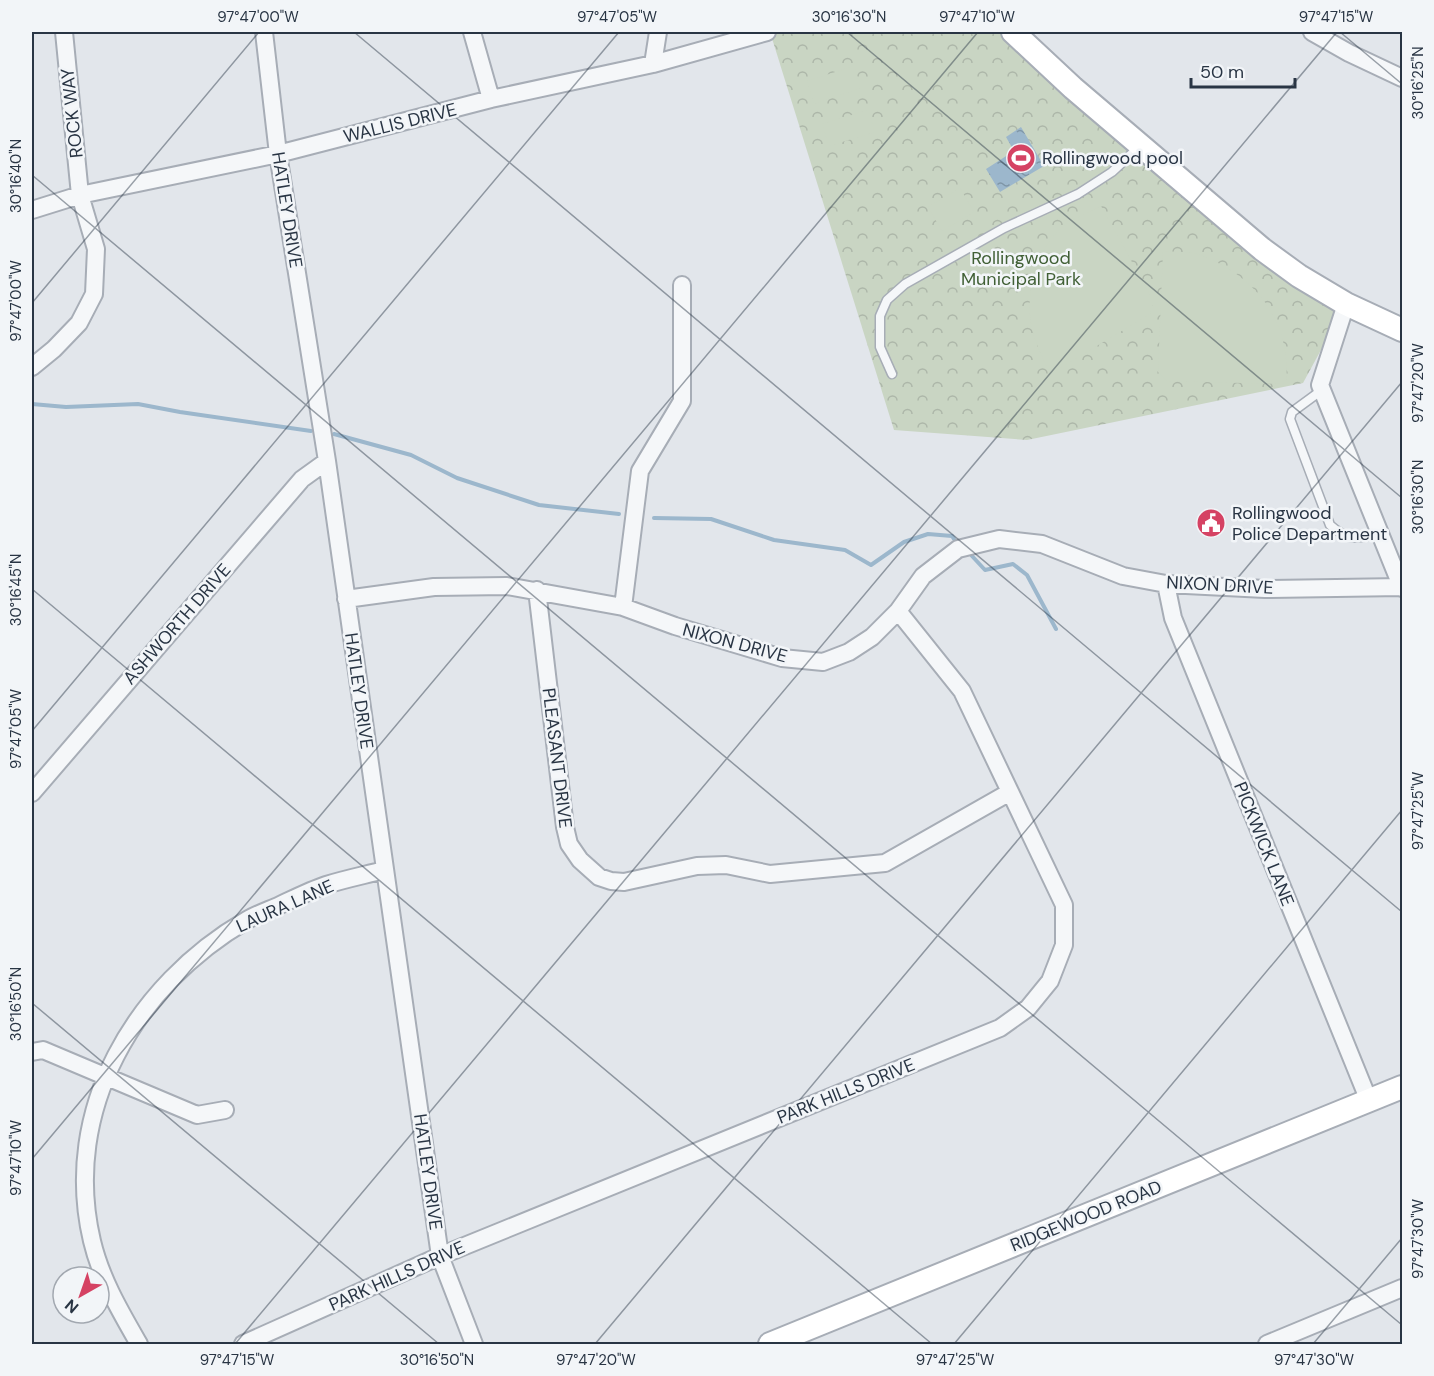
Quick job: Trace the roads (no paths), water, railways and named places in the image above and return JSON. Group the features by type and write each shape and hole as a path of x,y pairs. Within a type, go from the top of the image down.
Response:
{"street":[{"name":"ROCK WAY","path":"32,367 54,349 79,323 93,294 96,249 81,195 64,32"},
{"name":"HATLEY DRIVE","path":"264,32 278,154 327,461 440,1256 474,1344"},
{"path":"472,32 491,99"},
{"path":"653,64 658,32"},
{"name":"WALLIS DRIVE","path":"32,210 81,195 278,154 491,99 653,64 767,32"},
{"path":"1013,32 1073,88 1262,249 1299,276 1346,304 1402,330"},
{"path":"1312,32 1349,53 1402,78"},
{"path":"623,607 640,471 682,401 682,285"},
{"path":"1346,304 1320,385 1402,587"},
{"name":"ASHWORTH DRIVE","path":"33,786 302,479 327,461"},
{"name":"NIXON DRIVE","path":"346,600 434,586 507,586 623,607 675,626 782,658 823,662 849,652 872,637 898,611 923,576 958,549 999,539 1042,544 1123,576 1166,584 1265,589 1402,587"},
{"name":"PICKWICK LANE","path":"1166,584 1173,618 1369,1101"},
{"name":"PLEASANT DRIVE","path":"537,590 565,827 569,844 580,860 599,877 624,882 696,866 726,865 770,874 885,863 1010,792"},
{"name":"PARK HILLS DRIVE","path":"243,1344 440,1256 1000,1028 1028,1008 1050,981 1064,945 1064,905 962,691 898,611"},
{"name":"LAURA LANE","path":"139,1344 109,1292 92,1242 84,1192 88,1131 105,1077 136,1022 165,985 207,946 249,919 314,890 384,870"},
{"path":"32,1052 43,1050 197,1115 225,1110"},
{"name":"RIDGEWOOD ROAD","path":"770,1344 1402,1088"},
{"path":"1268,1344 1402,1288"}],"lane":[{"path":"892,374 880,347 880,316 887,300 905,284 1004,228 1078,194 1112,172 1140,146"},
{"path":"1323,390 1292,412 1290,419 1330,525 1340,534 1354,539 1381,534"}],"water":[{"name":"Rollingwood pool","path":"1021,127 1044,166 1000,192 986,169 1014,151 1006,137"}],"waterway":[{"path":"32,404 66,407 138,404 311,431"},
{"path":"334,434 411,455 457,478 539,505 619,514"},
{"path":"654,518 711,519 774,540 845,550 871,565 904,542 928,534 952,536 954,539"},
{"path":"972,556 985,570 1013,564 1027,575 1056,629"}],"place":[{"name":"Rollingwood pool","path":"1021,158"},
{"name":"Rollingwood Police Department","path":"1211,523"}],"park label":[{"name":"Rollingwood Municipal Park","path":"1021,268"}]}
